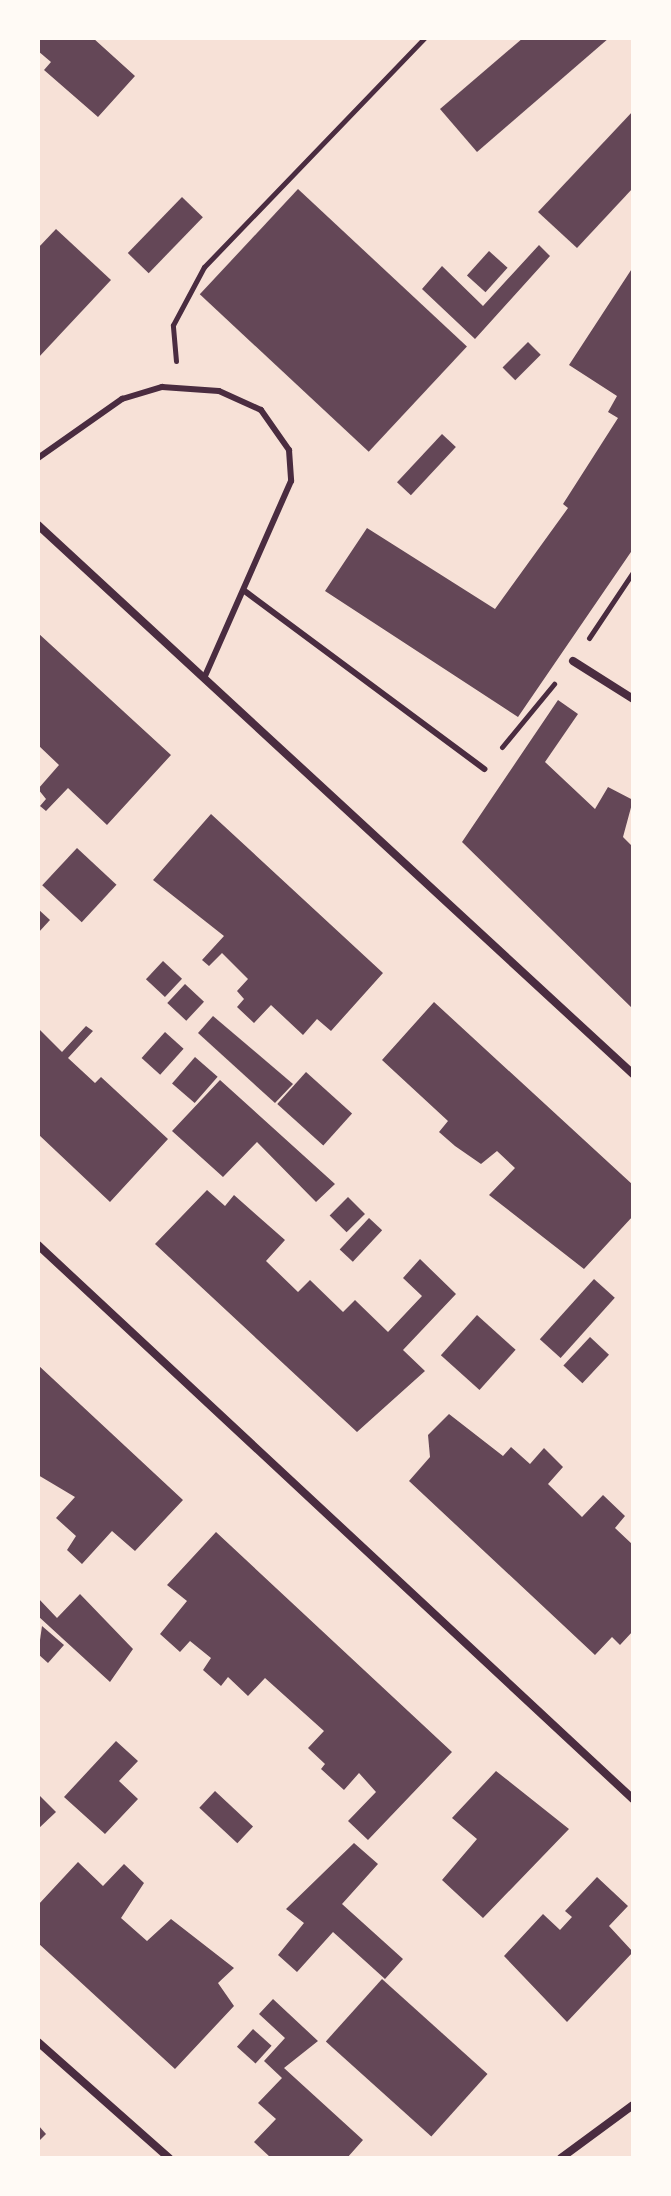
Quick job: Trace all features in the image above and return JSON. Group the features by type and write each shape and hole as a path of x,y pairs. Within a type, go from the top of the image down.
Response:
{"street":[{"path":"38,525 633,1074"},
{"path":"573,661 633,699"},
{"path":"38,1245 633,1799"},
{"path":"38,2042 169,2158"},
{"path":"561,2158 633,2105"}],"lane":[{"path":"38,458 122,399 178,386 219,391 261,410 289,450 291,481 246,592 204,678"},
{"path":"246,592 484,769"}],"path":[{"path":"178,386 173,325 204,267 424,38"},
{"path":"484,769 573,661 633,572"}],"building":[{"path":"93,38 135,76 98,117 44,70 51,62 38,51 38,40"},
{"path":"523,38 609,38 477,152 440,109"},
{"path":"633,111 633,188 577,248 538,212"},
{"path":"298,189 467,347 369,452 200,294"},
{"path":"182,197 203,217 149,273 128,253"},
{"path":"56,229 111,280 38,358 38,248"},
{"path":"539,245 550,256 475,339 422,289 442,266 483,306"},
{"path":"489,251 508,268 485,292 467,276"},
{"path":"633,267 633,549 518,717 325,591 367,528 495,609 568,508 563,504 618,418 608,412 617,396 569,365"},
{"path":"528,342 541,355 515,380 503,367"},
{"path":"442,434 456,447 411,495 397,482"},
{"path":"38,633 171,755 107,825 68,788 46,811 40,806 46,799 38,789 59,765 38,745"},
{"path":"558,700 578,714 545,762 595,809 608,787 633,800 623,837 633,847 633,1009 462,842"},
{"path":"211,814 383,973 331,1031 317,1019 303,1035 271,1005 254,1023 237,1007 244,999 237,991 248,979 222,953 209,966 202,960 224,936 153,880"},
{"path":"77,848 116,885 82,922 42,885"},
{"path":"38,909 50,920 38,933"},
{"path":"163,961 182,979 165,997 146,979"},
{"path":"185,984 204,1002 186,1021 167,1003"},
{"path":"434,1002 633,1185 633,1216 584,1269 489,1195 515,1168 497,1151 481,1164 455,1146 439,1132 448,1121 382,1060"},
{"path":"213,1016 293,1084 275,1103 198,1033"},
{"path":"86,1026 93,1031 68,1058 95,1083 101,1077 168,1139 110,1202 38,1134 38,1028 62,1052"},
{"path":"165,1032 184,1049 160,1075 142,1058"},
{"path":"195,1057 218,1077 195,1103 172,1083"},
{"path":"306,1072 352,1113 323,1145 277,1104"},
{"path":"220,1080 335,1184 316,1202 257,1142 223,1177 172,1131"},
{"path":"207,1190 225,1206 234,1195 285,1240 266,1261 298,1292 310,1280 343,1312 355,1300 388,1332 422,1296 403,1278 420,1259 456,1294 403,1350 425,1371 357,1432 155,1244"},
{"path":"348,1197 365,1214 347,1232 330,1215"},
{"path":"369,1218 382,1230 353,1262 340,1249"},
{"path":"594,1279 615,1298 561,1358 540,1339"},
{"path":"477,1315 516,1350 480,1390 441,1355"},
{"path":"590,1337 609,1355 582,1383 563,1366"},
{"path":"38,1365 183,1500 135,1551 112,1531 82,1564 67,1550 76,1536 56,1518 75,1497 38,1475"},
{"path":"449,1414 503,1456 511,1447 530,1464 544,1448 563,1467 548,1484 582,1517 603,1495 625,1516 615,1528 633,1545 633,1631 620,1645 612,1637 595,1655 409,1481 430,1457 428,1435"},
{"path":"216,1532 452,1752 368,1840 348,1821 376,1792 359,1773 344,1790 321,1769 325,1764 308,1748 324,1731 265,1678 248,1696 228,1677 221,1686 203,1670 211,1658 190,1641 180,1652 160,1634 187,1601 167,1585"},
{"path":"80,1594 133,1649 110,1682 38,1616 38,1598 57,1618"},
{"path":"42,1626 64,1645 48,1663 38,1654"},
{"path":"116,1741 138,1761 119,1781 138,1799 105,1834 64,1797"},
{"path":"496,1771 569,1829 483,1918 442,1880 477,1839 452,1818"},
{"path":"215,1791 253,1826 237,1843 199,1808"},
{"path":"38,1794 56,1812 38,1829"},
{"path":"354,1843 378,1864 342,1904 403,1959 385,1979 333,1932 297,1972 278,1955 304,1923 286,1909"},
{"path":"78,1862 103,1886 124,1864 144,1883 121,1918 147,1941 171,1919 234,1968 218,1983 234,2006 175,2069 38,1943 38,1905"},
{"path":"597,1877 628,1906 609,1926 633,1952 567,2022 504,1956 543,1914 560,1930 572,1917 565,1911"},
{"path":"382,1979 488,2074 431,2136 326,2041"},
{"path":"273,1999 318,2041 284,2068 363,2140 347,2158 271,2158 254,2142 276,2119 258,2103 282,2078 264,2061 285,2038 259,2014"},
{"path":"253,2029 272,2046 256,2064 237,2047"},
{"path":"38,2125 46,2134 38,2142"}]}
